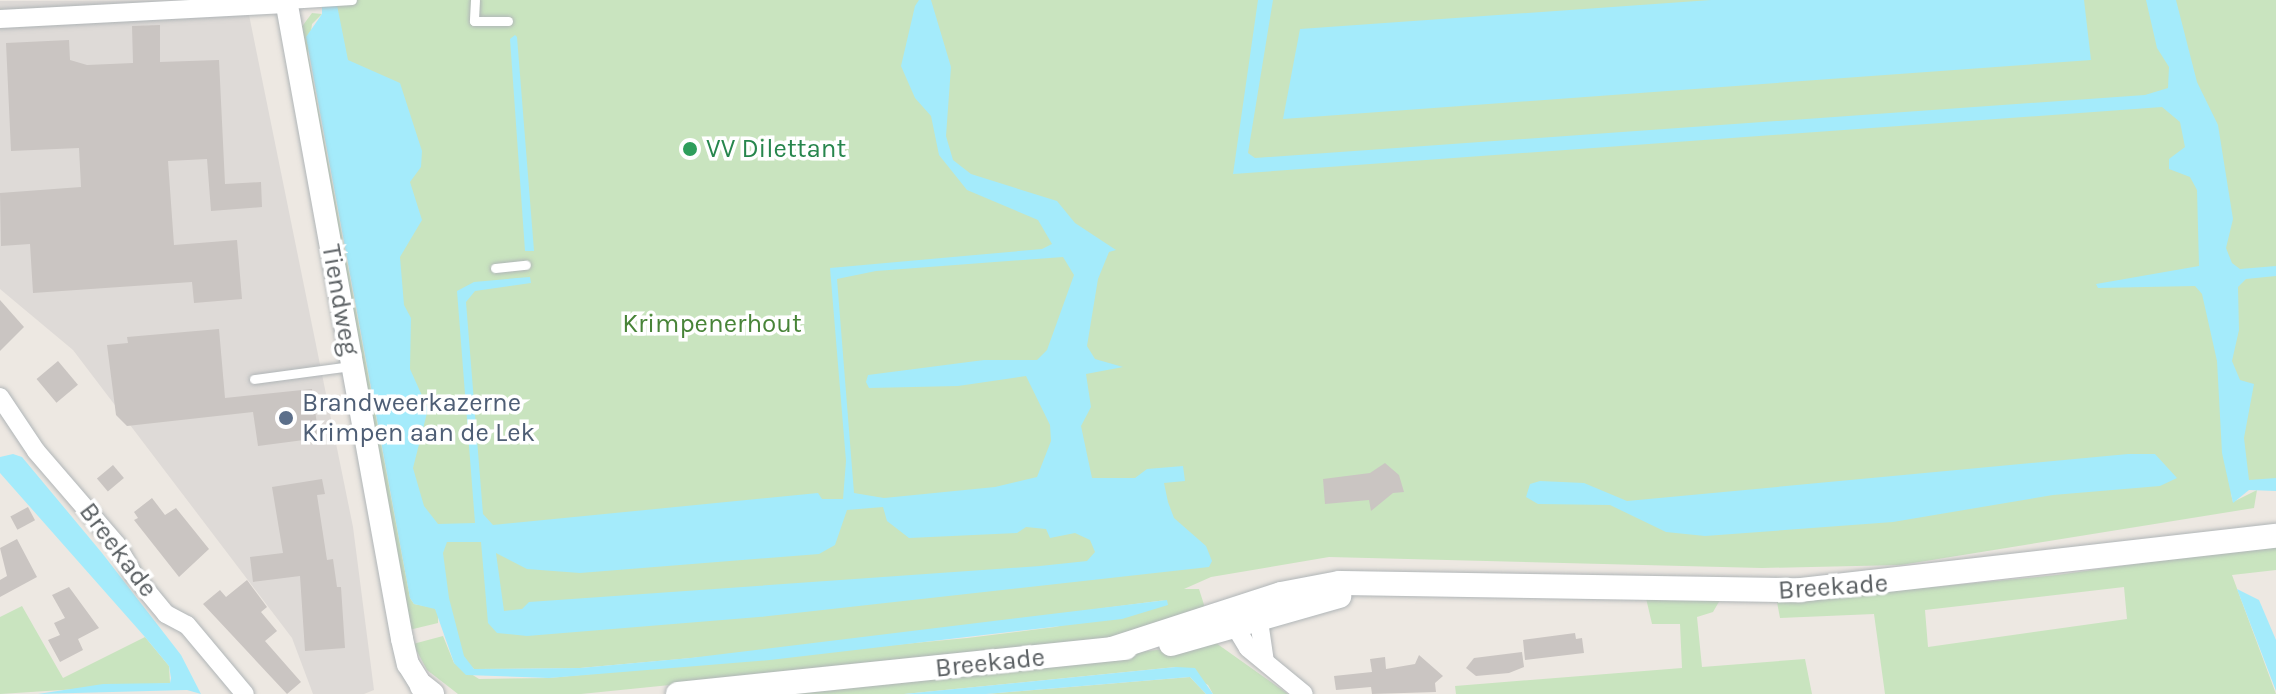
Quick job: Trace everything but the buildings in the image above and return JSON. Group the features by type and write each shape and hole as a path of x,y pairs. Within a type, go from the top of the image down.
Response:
{"main road":[{"name":"Breekade","path":"678,694 1112,649 1388,584 1800,590 2002,571 2255,538"}],"street":[{"path":"0,19 286,2"},
{"name":"Tiendweg","path":"286,2 344,368 363,424 408,664 422,691"},
{"name":"Breekade","path":"0,397 36,451 93,513 141,584 166,614 187,625 245,694"},
{"path":"1245,616 1265,662 1304,694"}],"lane":[{"path":"286,2 352,0"},
{"path":"475,0 474,21 508,21"},
{"path":"495,268 526,265"},
{"path":"254,379 344,368"}],"shaded area":[{"path":"246,0 353,527 374,690 364,694 313,694 292,638 73,350 0,289 0,1"}],"green space":[{"name":"Krimpenerhout","path":"324,0 2276,0 2276,484 2262,484 2231,494 2233,502 2257,490 2254,508 1901,565 1762,568 1329,557 1211,577 1184,589 1199,589 1206,611 1102,641 581,694 458,694 427,670 413,644 443,636 454,663 479,679 549,678 1055,627 1166,600 782,650 580,668 474,669 458,655 428,572"},
{"path":"312,13 322,14 312,24 308,54 410,598 414,604 435,608 438,615 438,623 409,630 298,32"},
{"path":"2276,544 2276,570 2232,575 2276,694 1885,694 1874,614 1780,618 1777,602 2057,575","holes":["2124,587 2127,619 1928,647 1925,610"]},
{"path":"1646,598 1720,600 1713,612 1697,617 1702,667 1805,659 1812,694 1456,694 1455,686 1682,668 1680,624 1652,624"},
{"path":"22,606 63,678 145,637 169,666 170,683 0,694 0,617"},
{"path":"1216,643 1288,694 1213,694 1208,685 1176,667 904,694 780,694"},
{"path":"1190,677 1206,694 986,694"}],"water":[{"path":"322,0 336,0 348,60 400,83 422,151 421,167 410,182 422,220 400,257 404,305 411,318 410,369 428,409 413,468 424,506 438,524 475,523 457,291 474,282 530,277 531,283 475,291 466,302 483,514 493,525 818,493 822,499 843,499 846,461 830,268 1042,249 1052,244 1038,220 967,190 939,155 931,116 915,98 901,66 915,6 919,0 931,0 951,67 946,136 953,160 971,174 1057,201 1075,223 1116,250 1109,252 1098,279 1087,346 1095,359 1123,367 1086,374 1091,407 1081,426 1092,478 1135,478 1147,469 1183,466 1185,481 1164,483 1168,502 1174,518 1206,546 1212,561 1209,567 759,617 527,636 497,633 488,623 481,542 447,542 443,553 449,598 464,656 474,669 580,668 690,658 1167,600 1168,605 1122,619 770,660 549,678 466,675 454,663 435,609 414,604 410,598 306,37 322,14","holes":["1063,257 1074,275 1047,350 1037,360 984,360 868,375 866,382 869,388 958,386 1026,376 1050,425 1051,441 1037,477 995,487 884,498 854,493 837,279 876,271","883,507 887,521 909,538 1017,533 1026,527 1046,529 1050,538 1075,533 1090,540 1095,552 1087,561 1040,566 529,602 522,609 504,611 496,553 527,569 580,573 819,554 835,545 847,510"]},
{"path":"1258,0 1273,0 1248,153 1255,158 2145,95 2168,88 2169,67 2157,48 2146,0 2176,0 2197,82 2218,125 2233,219 2226,248 2232,263 2240,269 2276,266 2276,276 2246,279 2238,287 2239,330 2232,361 2240,380 2254,384 2244,438 2249,480 2276,478 2276,491 2249,490 2233,503 2222,453 2217,361 2202,294 2195,286 2098,288 2096,284 2199,266 2197,190 2190,177 2169,169 2169,159 2185,147 2180,122 2162,107 1233,174"},
{"path":"1711,0 2084,0 2091,60 1283,119 1300,29"},
{"path":"515,35 534,251 525,251 510,39"},
{"path":"13,454 22,457 102,553 181,655 201,694 187,690 38,694 103,684 170,683 171,678 169,666 145,637 0,473 0,457"},
{"path":"2155,454 2177,478 2160,486 2053,495 1893,522 1705,536 1666,532 1610,505 1538,504 1526,497 1530,484 1540,481 1584,483 1627,501"},
{"path":"2237,589 2259,600 2276,640 2276,691"},
{"path":"1176,667 1195,668 1213,694 1206,694 1190,677 986,694 904,694"}],"place":[{"name":"VV Dilettant","path":"690,149"},
{"name":"Brandweerkazerne Krimpen aan de Lek","path":"286,418"}]}
